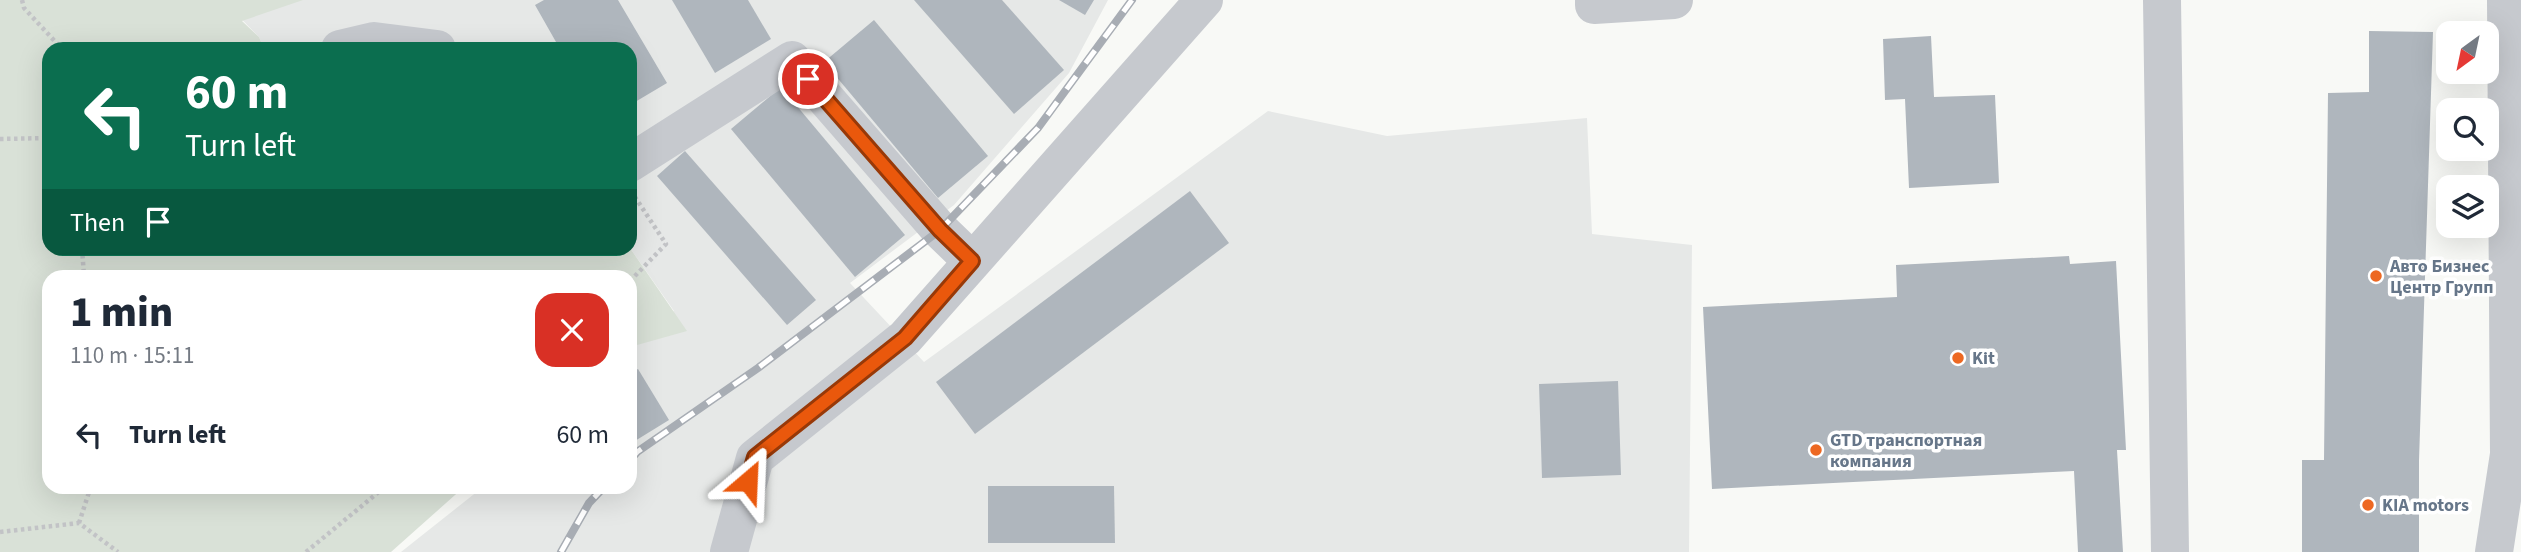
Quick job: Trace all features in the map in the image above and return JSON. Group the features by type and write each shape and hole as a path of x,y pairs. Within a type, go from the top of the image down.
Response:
{"lane":[{"path":"729,552 755,457 905,338 1203,0"},
{"path":"1594,0 1594,5 1674,0"},
{"path":"2162,0 2170,552"},
{"path":"2494,552 2509,454 2505,0"},
{"path":"637,159 792,60 940,230 972,261"}],"path":[{"path":"22,0 24,8 56,42"},
{"path":"0,139 42,138"},
{"path":"637,200 666,244 637,274"},
{"path":"79,523 88,494"},
{"path":"306,552 376,494"},
{"path":"0,532 79,523 118,552"}],"shaded area":[{"path":"0,0 303,0 242,21 261,42 42,42 42,256 635,256 687,331 637,345 637,270 42,270 42,494 456,494 391,552 0,552"},
{"path":"223,0 1108,0 1069,73 954,205 850,283 924,362 1268,111 1387,136 1587,118 1592,234 1692,245 1689,552 401,552 474,494 637,494 637,334 674,311 636,256 637,42 261,42"}],"building":[{"path":"544,0 618,0 667,83 637,101 637,42 556,42 535,5"},
{"path":"672,0 748,0 771,39 715,73"},
{"path":"914,0 1002,0 1064,70 1014,114"},
{"path":"1059,0 1094,0 1085,15"},
{"path":"874,20 988,156 938,198 824,62"},
{"name":"Авто Бизнес Центр Групп","path":"2369,31 2433,32 2419,461 2419,552 2302,552 2302,460 2324,460 2328,93 2369,92"},
{"path":"1931,36 1934,97 1995,95 1999,183 1909,188 1905,99 1885,100 1883,39"},
{"path":"781,87 905,235 855,277 731,129"},
{"path":"685,151 816,300 787,325 657,176"},
{"path":"1190,191 1229,243 975,434 936,382"},
{"path":"2069,256 2070,264 2116,261 2126,450 2117,450 2123,552 2078,552 2074,471 1712,489 1703,307 1897,297 1896,265"},
{"path":"637,370 669,420 637,440"},
{"path":"1618,381 1621,475 1542,478 1539,384"},
{"path":"988,486 1114,486 1115,543 988,543"}],"railway":[{"path":"637,452 758,368 940,230 1038,128 1132,0"},
{"path":"561,552 589,503 597,494"}],"place":[{"name":"Авто Бизнес Центр Групп","path":"2376,276"},
{"name":"Kit","path":"1958,358"},
{"name":"GTD транспортная компания","path":"1816,450"},
{"name":"KIA motors","path":"2368,505"}],"route":[{"path":"748,481 755,457 905,338 972,261 940,230 808,79"}]}
